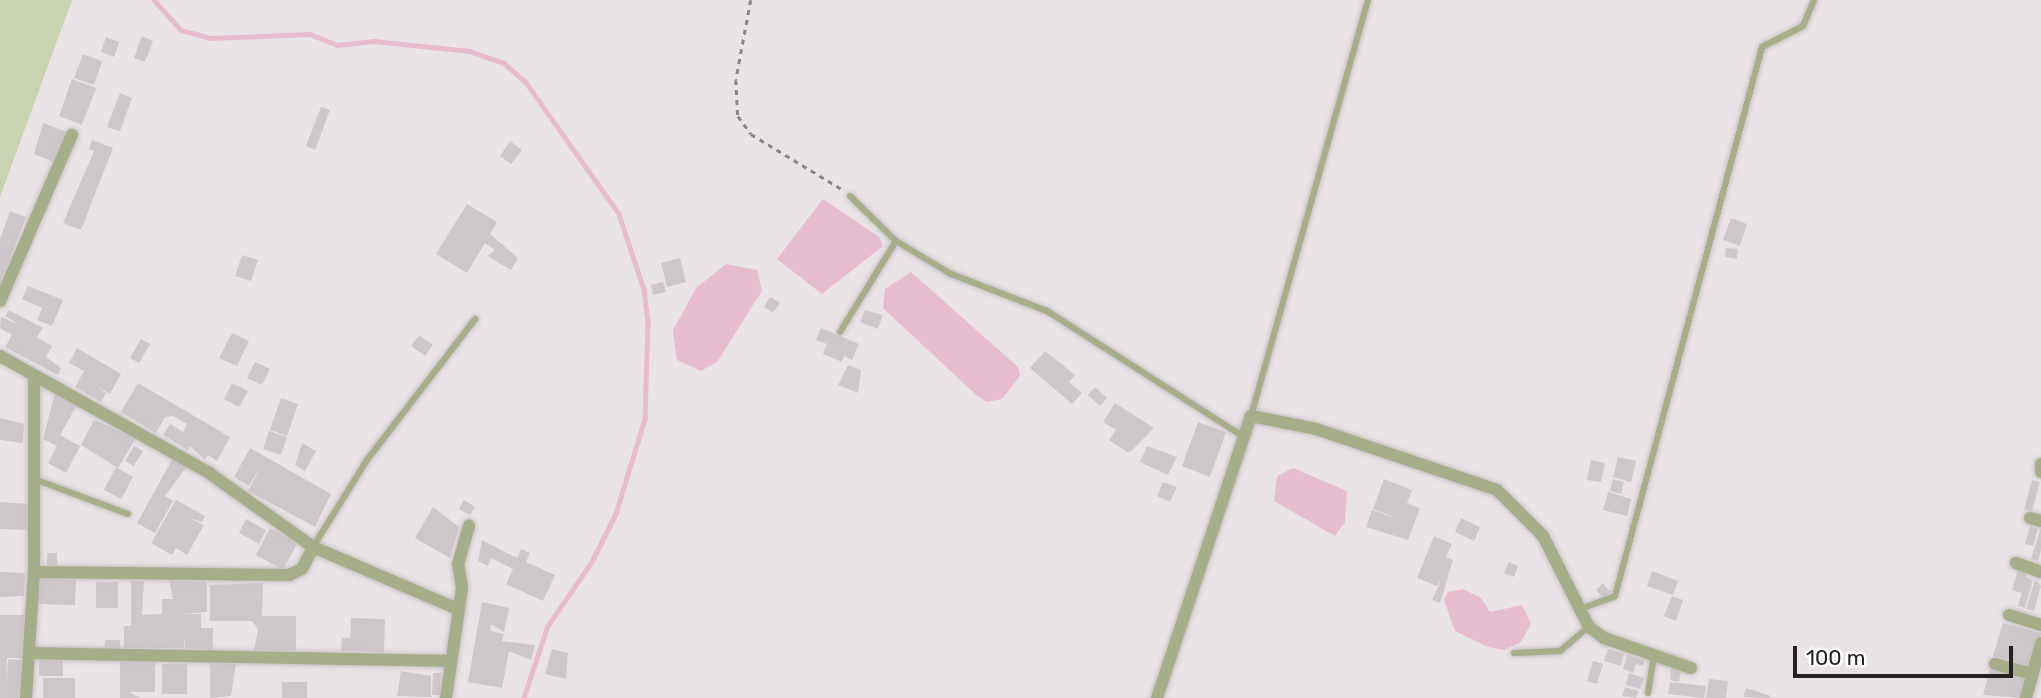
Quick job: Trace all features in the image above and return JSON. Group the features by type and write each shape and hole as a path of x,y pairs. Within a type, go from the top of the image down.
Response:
{"street":[{"path":"0,300 72,135"},
{"path":"0,356 209,473 313,547 455,608"},
{"path":"26,698 31,653 34,572 34,376"},
{"path":"1157,698 1251,416 1316,429 1497,489 1542,536 1589,627 1654,656 1691,668"},
{"path":"2041,464 2041,472"},
{"path":"446,698 455,608 462,588 458,564 469,526"},
{"path":"34,572 289,575 302,569 313,547"},
{"path":"2016,563 2041,572"},
{"path":"2009,615 2041,625"},
{"path":"2026,698 2041,643"},
{"path":"31,653 448,661"},
{"path":"1995,664 2034,674"}],"lane":[{"path":"1251,416 1368,0"},
{"path":"1578,610 1615,596 1762,47 1803,26 1814,0"},
{"path":"850,196 897,241 951,274 1047,311 1244,437"},
{"path":"840,332 897,241"},
{"path":"313,547 367,460 475,319"},
{"path":"33,478 128,514"},
{"path":"1514,653 1560,651 1589,627"},
{"path":"1647,693 1654,656"}],"path":[{"path":"751,0 736,80 738,116 751,134 825,175 850,196"}],"green space":[{"path":"0,0 72,0 0,197"}],"shaded area":[{"path":"823,199 879,237 883,246 822,294 777,259"},
{"path":"726,264 757,270 762,291 717,362 701,371 677,360 673,330 696,288"},
{"path":"911,272 1018,367 1020,376 1002,399 987,402 975,394 883,308 885,289"},
{"path":"1293,468 1347,491 1345,522 1335,536 1274,501 1277,476"},
{"path":"1463,589 1481,598 1490,612 1522,605 1531,624 1521,642 1504,650 1488,647 1455,631 1444,600 1448,592"}],"building":[{"path":"142,36 153,41 145,62 134,58"},
{"path":"106,37 119,42 114,57 101,52"},
{"path":"83,54 102,61 94,85 74,78"},
{"path":"72,79 96,88 82,125 59,116"},
{"path":"120,93 132,98 120,131 107,127"},
{"path":"321,107 330,110 315,150 306,146"},
{"path":"43,123 67,132 54,162 34,154"},
{"path":"92,140 113,148 81,230 63,223 94,151 89,149"},
{"path":"510,141 522,150 511,164 500,156"},
{"path":"467,204 497,222 490,234 518,258 511,270 488,256 495,250 485,243 467,273 436,254"},
{"path":"10,211 26,217 0,285 0,239"},
{"path":"1731,218 1747,224 1740,246 1723,240"},
{"path":"1726,248 1738,249 1737,259 1725,257"},
{"path":"242,255 258,260 251,281 235,276"},
{"path":"680,258 686,282 667,287 661,263"},
{"path":"663,282 666,292 653,295 651,285"},
{"path":"28,286 63,300 52,326 37,320 42,308 22,299"},
{"path":"770,297 780,303 773,313 764,307"},
{"path":"9,310 43,328 37,337 52,346 46,357 61,368 58,375 5,347 12,335 0,328 1,317 18,324 5,316"},
{"path":"865,310 883,315 878,329 860,322"},
{"path":"821,328 859,344 852,360 844,356 842,362 823,354 827,344 816,340"},
{"path":"232,333 249,341 237,366 219,358"},
{"path":"419,335 433,345 425,356 411,346"},
{"path":"141,339 150,344 139,363 130,358"},
{"path":"77,348 121,374 110,394 97,386 106,393 101,402 75,387 84,371 69,363"},
{"path":"1045,351 1075,375 1069,382 1082,393 1072,404 1030,368"},
{"path":"255,362 270,369 262,385 247,378"},
{"path":"848,365 861,370 858,393 838,385"},
{"path":"138,383 230,437 217,461 208,455 205,460 190,446 188,450 163,435 170,424 183,432 187,424 173,416 165,417 156,433 121,412"},
{"path":"232,383 248,391 239,407 224,399"},
{"path":"1095,387 1107,398 1100,406 1088,395"},
{"path":"55,393 77,405 60,435 80,446 66,473 48,463 57,446 43,439"},
{"path":"281,398 298,404 287,436 270,430"},
{"path":"1115,403 1154,428 1129,453 1109,440 1116,430 1103,422"},
{"path":"0,418 24,424 23,443 0,440"},
{"path":"94,420 136,438 118,468 81,445"},
{"path":"1198,422 1226,432 1210,477 1182,466"},
{"path":"269,431 287,437 281,455 263,449"},
{"path":"302,443 316,451 305,471 295,465"},
{"path":"134,446 143,451 134,466 125,461"},
{"path":"1147,446 1177,457 1168,475 1140,462"},
{"path":"250,448 331,494 315,527 248,491 261,466 249,486 234,477"},
{"path":"1618,457 1636,461 1631,482 1613,477"},
{"path":"173,458 187,466 165,496 173,501 155,533 137,523"},
{"path":"1591,460 1605,463 1601,482 1587,480"},
{"path":"116,467 133,477 121,499 104,490"},
{"path":"1384,479 1412,490 1407,503 1420,508 1408,540 1366,527 1372,510 1401,520 1373,509"},
{"path":"1613,479 1624,482 1621,494 1610,491"},
{"path":"2032,480 2040,482 2032,511 2024,509"},
{"path":"1163,482 1177,487 1170,502 1157,496"},
{"path":"1608,492 1631,499 1627,516 1603,510"},
{"path":"176,500 205,516 202,522 188,517 204,525 187,555 176,548 172,555 151,543"},
{"path":"464,500 475,507 470,515 459,509"},
{"path":"0,502 29,504 28,530 0,529"},
{"path":"433,507 459,527 450,558 415,538"},
{"path":"1461,518 1480,527 1474,541 1455,532"},
{"path":"246,519 266,530 259,544 239,533"},
{"path":"2030,526 2038,529 2033,546 2025,544"},
{"path":"2041,527 2041,550 2038,561 2031,559"},
{"path":"270,528 298,542 283,570 256,555"},
{"path":"1434,536 1452,544 1446,557 1453,560 1440,603 1432,600 1442,578 1437,586 1417,578"},
{"path":"482,540 517,558 521,549 530,553 526,562 555,575 543,601 506,584 513,569 491,558 488,566 478,561"},
{"path":"47,553 57,553 57,565 47,565"},
{"path":"1509,562 1518,566 1514,577 1504,573"},
{"path":"2019,566 2028,569 2026,577 2033,580 2025,608 2018,606 2022,593 2012,590"},
{"path":"1652,571 1678,581 1673,595 1647,586"},
{"path":"0,572 25,573 24,596 0,597"},
{"path":"38,578 76,580 75,605 37,604"},
{"path":"169,580 207,582 207,612 184,614 201,614 201,628 213,628 213,650 185,648 185,639 184,648 124,648 124,626 131,626 131,581 144,581 142,615 162,614 162,599 173,599"},
{"path":"2035,580 2041,586 2034,611 2026,609"},
{"path":"96,582 118,582 118,608 96,608"},
{"path":"263,583 262,616 296,616 296,651 254,650 258,629 252,621 210,621 210,585"},
{"path":"1603,583 1611,593 1604,599 1596,590"},
{"path":"1672,596 1683,600 1676,621 1664,616"},
{"path":"482,602 509,608 504,632 491,624 490,631 504,634 502,641 535,645 531,660 509,651 502,688 468,682"},
{"path":"0,615 24,615 23,658 7,658 6,685 8,659 21,660 20,698 0,698"},
{"path":"351,618 385,619 384,652 341,651 342,638 350,638"},
{"path":"2003,623 2041,633 2032,667 1993,656"},
{"path":"105,640 120,640 120,652 104,652"},
{"path":"552,649 568,653 566,679 545,674"},
{"path":"1608,649 1624,654 1621,666 1604,661"},
{"path":"1627,655 1645,660 1643,666 1636,664 1633,673 1623,669"},
{"path":"120,658 155,662 155,692 130,692 140,698 120,698"},
{"path":"39,659 63,659 63,676 39,676"},
{"path":"1593,661 1603,664 1597,684 1587,681"},
{"path":"210,663 236,664 231,696 210,698"},
{"path":"162,664 187,664 187,694 162,694"},
{"path":"1671,668 1681,670 1679,682 1670,680"},
{"path":"1990,669 2027,679 2022,698 1983,695"},
{"path":"401,671 431,676 431,697 397,696"},
{"path":"433,673 441,673 440,695 432,695"},
{"path":"1629,673 1644,678 1640,689 1626,685"},
{"path":"43,678 75,678 75,698 43,698"},
{"path":"1709,679 1728,681 1726,698 1706,698"},
{"path":"282,682 307,682 307,698 282,698"},
{"path":"1670,682 1706,686 1704,698 1668,694"},
{"path":"1625,687 1638,691 1636,698 1622,696"},
{"path":"1746,688 1771,696 1743,697"}],"waterway":[{"path":"154,0 181,30 210,38 310,34 337,45 374,41 469,51 504,63 525,81 619,214 644,289 648,324 645,419 616,514 592,562 548,626 524,698"}]}
